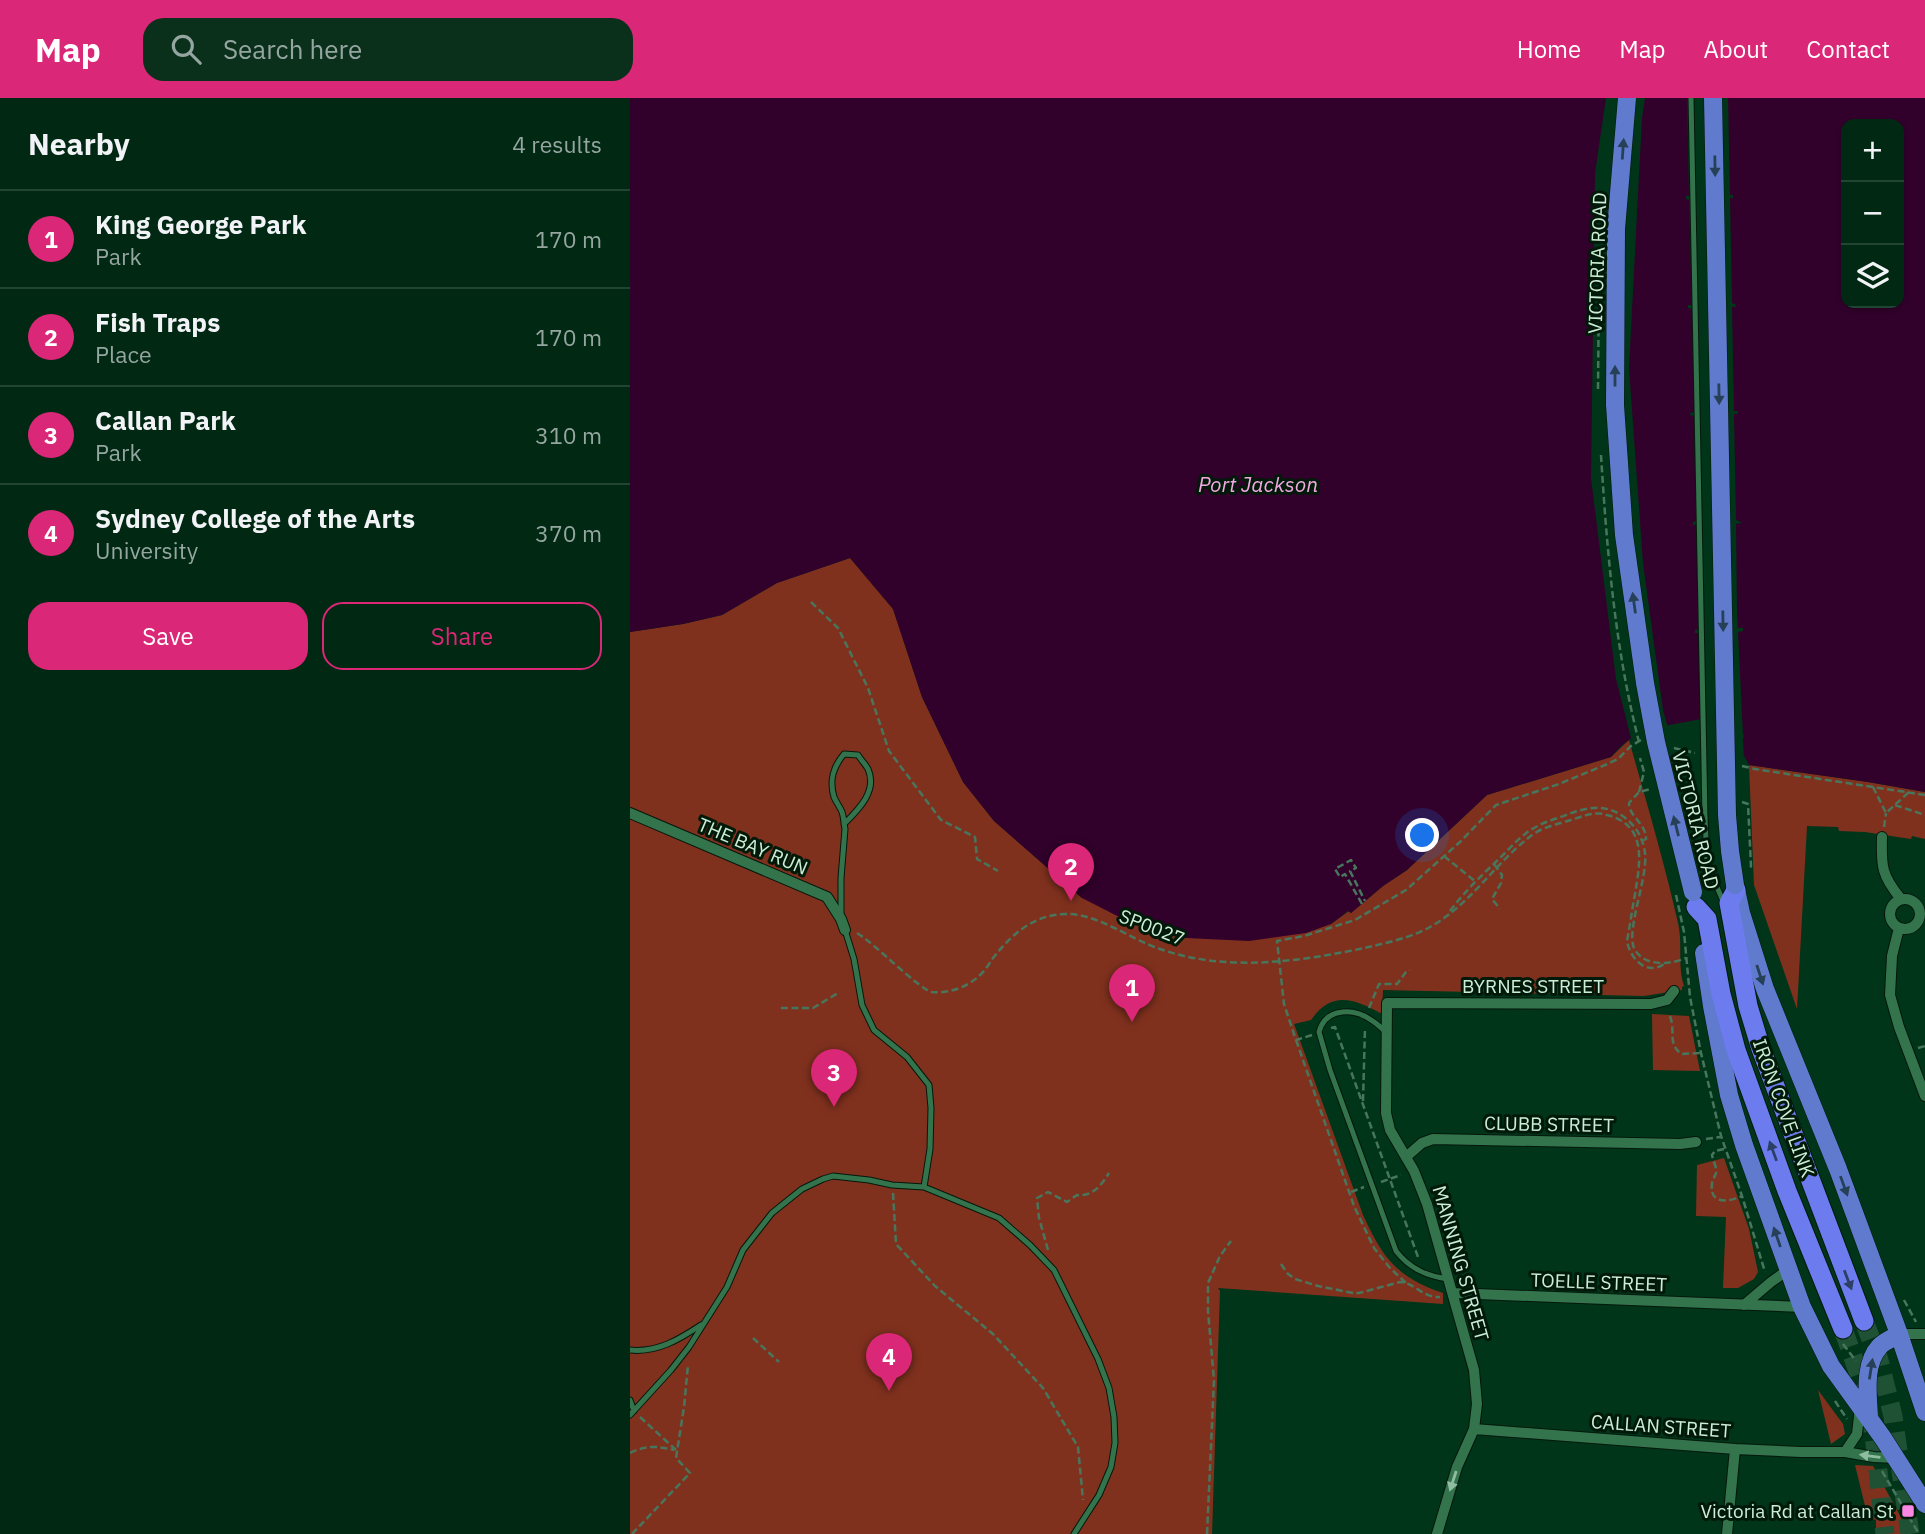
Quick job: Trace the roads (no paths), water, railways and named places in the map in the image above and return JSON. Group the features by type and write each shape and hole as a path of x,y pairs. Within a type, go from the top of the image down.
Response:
{"highway":[{"name":"VICTORIA ROAD","path":"1627,98 1616,229 1615,405 1624,535 1649,707 1729,1095 1802,1307 1831,1366 1925,1504"},
{"name":"VICTORIA ROAD","path":"1713,98 1729,888 1765,989 1838,1170 1925,1412"},
{"name":"IRON COVE LINK","path":"1729,888 1729,903 1748,1006 1760,1049 1864,1321"},
{"name":"IRON COVE LINK","path":"1688,898 1706,919 1721,994 1736,1050 1841,1334"},
{"path":"1864,1412 1873,1356 1881,1345 1899,1335"}],"street":[{"name":"THE BAY RUN","path":"630,813 827,897 843,924"},
{"path":"1882,837 1885,878 1902,899"},
{"path":"1902,899 1912,900 1920,913 1914,927 1904,930 1891,922 1889,913 1893,904 1902,899"},
{"path":"1899,928 1892,956 1890,995 1925,1096"},
{"name":"BYRNES STREET","path":"1387,1003 1651,1004 1667,1000 1674,991"},
{"name":"MANNING STREET","path":"1387,1003 1387,1120 1393,1137 1414,1171 1427,1204 1474,1370 1477,1404 1474,1429 1457,1467 1437,1534"},
{"name":"CLUBB STREET","path":"1406,1157 1422,1143 1433,1139 1680,1144 1696,1142"},
{"path":"1744,1305 1788,1270"},
{"name":"TOELLE STREET","path":"1453,1293 1802,1307"},
{"path":"1899,1335 1925,1334"},
{"path":"1845,1452 1857,1434 1864,1412"},
{"name":"CALLAN STREET","path":"1474,1429 1735,1449 1845,1452 1896,1458"},
{"path":"1727,1534 1735,1449"}],"lane":[{"path":"1690,98 1707,864 1729,888"},
{"path":"844,824 863,804 870,788 870,771 858,755 844,754 836,763 831,781 845,830 841,878 843,924 854,959 863,1005 874,1030 907,1057 929,1085 930,1149 924,1187"},
{"path":"1387,1033 1358,1013 1342,1011 1329,1016 1319,1032 1330,1070 1394,1246 1401,1257 1414,1268 1427,1275 1448,1279"},
{"path":"632,1413 690,1348 727,1287 743,1250 772,1213 802,1189 833,1176 924,1187 999,1218 1030,1245 1054,1270 1098,1359 1109,1388 1115,1443 1111,1467 1099,1495 1074,1534"},
{"path":"630,1350 650,1350 663,1346 705,1322"},
{"path":"630,1400 632,1413"}],"water":[{"name":"Port Jackson","path":"630,98 1925,98 1925,792 1749,765 1723,715 1642,730 1611,757 1487,795 1407,870 1351,913 1348,911 1331,924 1306,933 1249,941 1186,938 1131,923 1082,898 994,821 963,782 922,697 893,609 850,558 777,583 722,615 630,632"}],"tunnel":[{"path":"1864,1321 1879,1360 1893,1416 1910,1534"},
{"path":"1843,1329 1861,1380 1874,1435 1885,1534"}],"place":[{"name":"Fish Traps","path":"1071,901"},
{"name":"King George Park","path":"1132,1022"},
{"name":"Callan Park","path":"834,1107"},
{"name":"Sydney College of the Arts","path":"889,1391"},
{"name":"Victoria Rd at Callan St","path":"1908,1511"}]}
